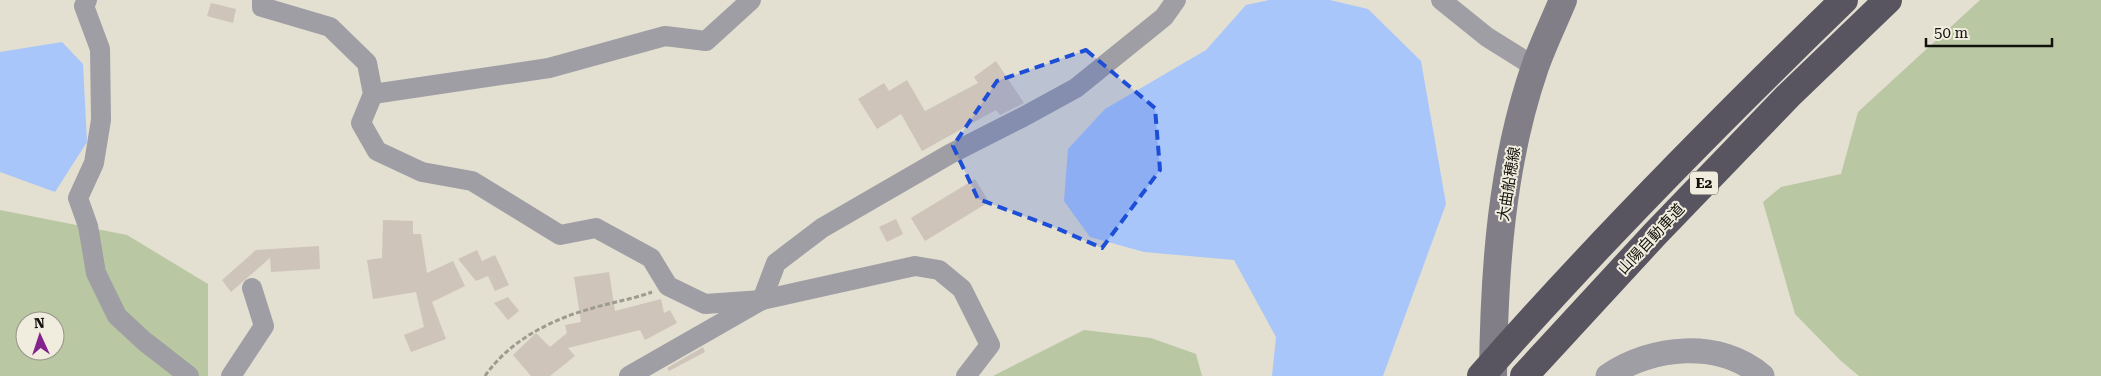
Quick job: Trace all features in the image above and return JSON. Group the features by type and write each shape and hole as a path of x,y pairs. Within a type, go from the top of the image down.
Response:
{"highway":[{"name":"山陽自動車道","path":"1481,376 1531,319 1638,206 1766,75 1844,0"},
{"name":"山陽自動車道","path":"1525,374 1654,234 1754,131 1888,0"}],"main road":[{"name":"大曲船穂線","path":"1493,376 1493,334 1498,260 1506,189 1519,124 1535,67 1563,0"}],"street":[{"path":"87,0 84,6 100,49 101,120 94,162 78,198 88,226 96,273 117,316 144,341 189,376"},
{"path":"262,0 262,7 330,27 367,63 373,94 361,123 377,151 422,172 472,181 560,235 596,228 651,258 668,286 705,304 762,300 915,266 939,270 962,289 990,346 966,376"},
{"path":"373,94 549,68 665,36 706,41 751,0"},
{"path":"629,376 762,300 776,263 822,228 950,154 1023,118 1076,88 1164,16 1176,0"},
{"path":"1441,0 1487,37 1535,67"},
{"path":"232,376 264,326 252,288"},
{"path":"1608,376 1621,367 1653,354 1691,351 1724,356 1754,370 1762,376"}],"path":[{"path":"485,376 497,360 544,325 592,308 639,297 668,286"}],"highlighted area":[{"path":"1086,50 1155,108 1160,170 1102,248 1056,228 978,199 953,146 997,81"}],"green space":[{"path":"1980,0 2101,0 2101,376 1859,376 1840,360 1795,314 1763,202 1781,187 1841,174 1858,112"},
{"path":"0,210 127,235 208,284 208,376 0,376"},
{"path":"1084,330 1151,338 1196,354 1202,376 993,376"}],"water":[{"path":"1269,0 1330,0 1368,9 1421,61 1446,204 1383,376 1272,376 1276,337 1234,260 1144,252 1090,237 1064,201 1068,149 1105,109 1206,50 1246,5"},
{"path":"62,42 83,64 87,142 55,192 0,172 0,52"}],"building":[{"path":"211,3 236,9 233,23 207,16"},
{"path":"996,61 1024,103 1000,115 996,110 922,151 901,114 877,129 858,99 884,83 889,91 907,80 925,111 978,83 974,77"},
{"path":"975,179 989,202 925,241 911,218"},
{"path":"896,219 903,234 887,242 879,227"},
{"path":"383,220 413,221 413,234 421,234 427,273 453,261 465,286 432,302 446,339 411,352 404,335 424,327 416,292 373,299 367,260 382,258"},
{"path":"319,246 320,269 271,272 270,258 231,292 222,280 256,250"},
{"path":"477,250 482,261 495,255 509,285 495,291 488,276 476,281 458,259"},
{"path":"609,272 615,311 661,299 664,313 670,310 677,323 645,340 640,330 568,348 575,356 550,376 531,376 513,355 536,333 550,347 567,333 565,325 581,322 574,277"},
{"path":"508,297 519,311 508,320 494,303"},
{"path":"703,347 705,352 669,371 667,368"}]}
